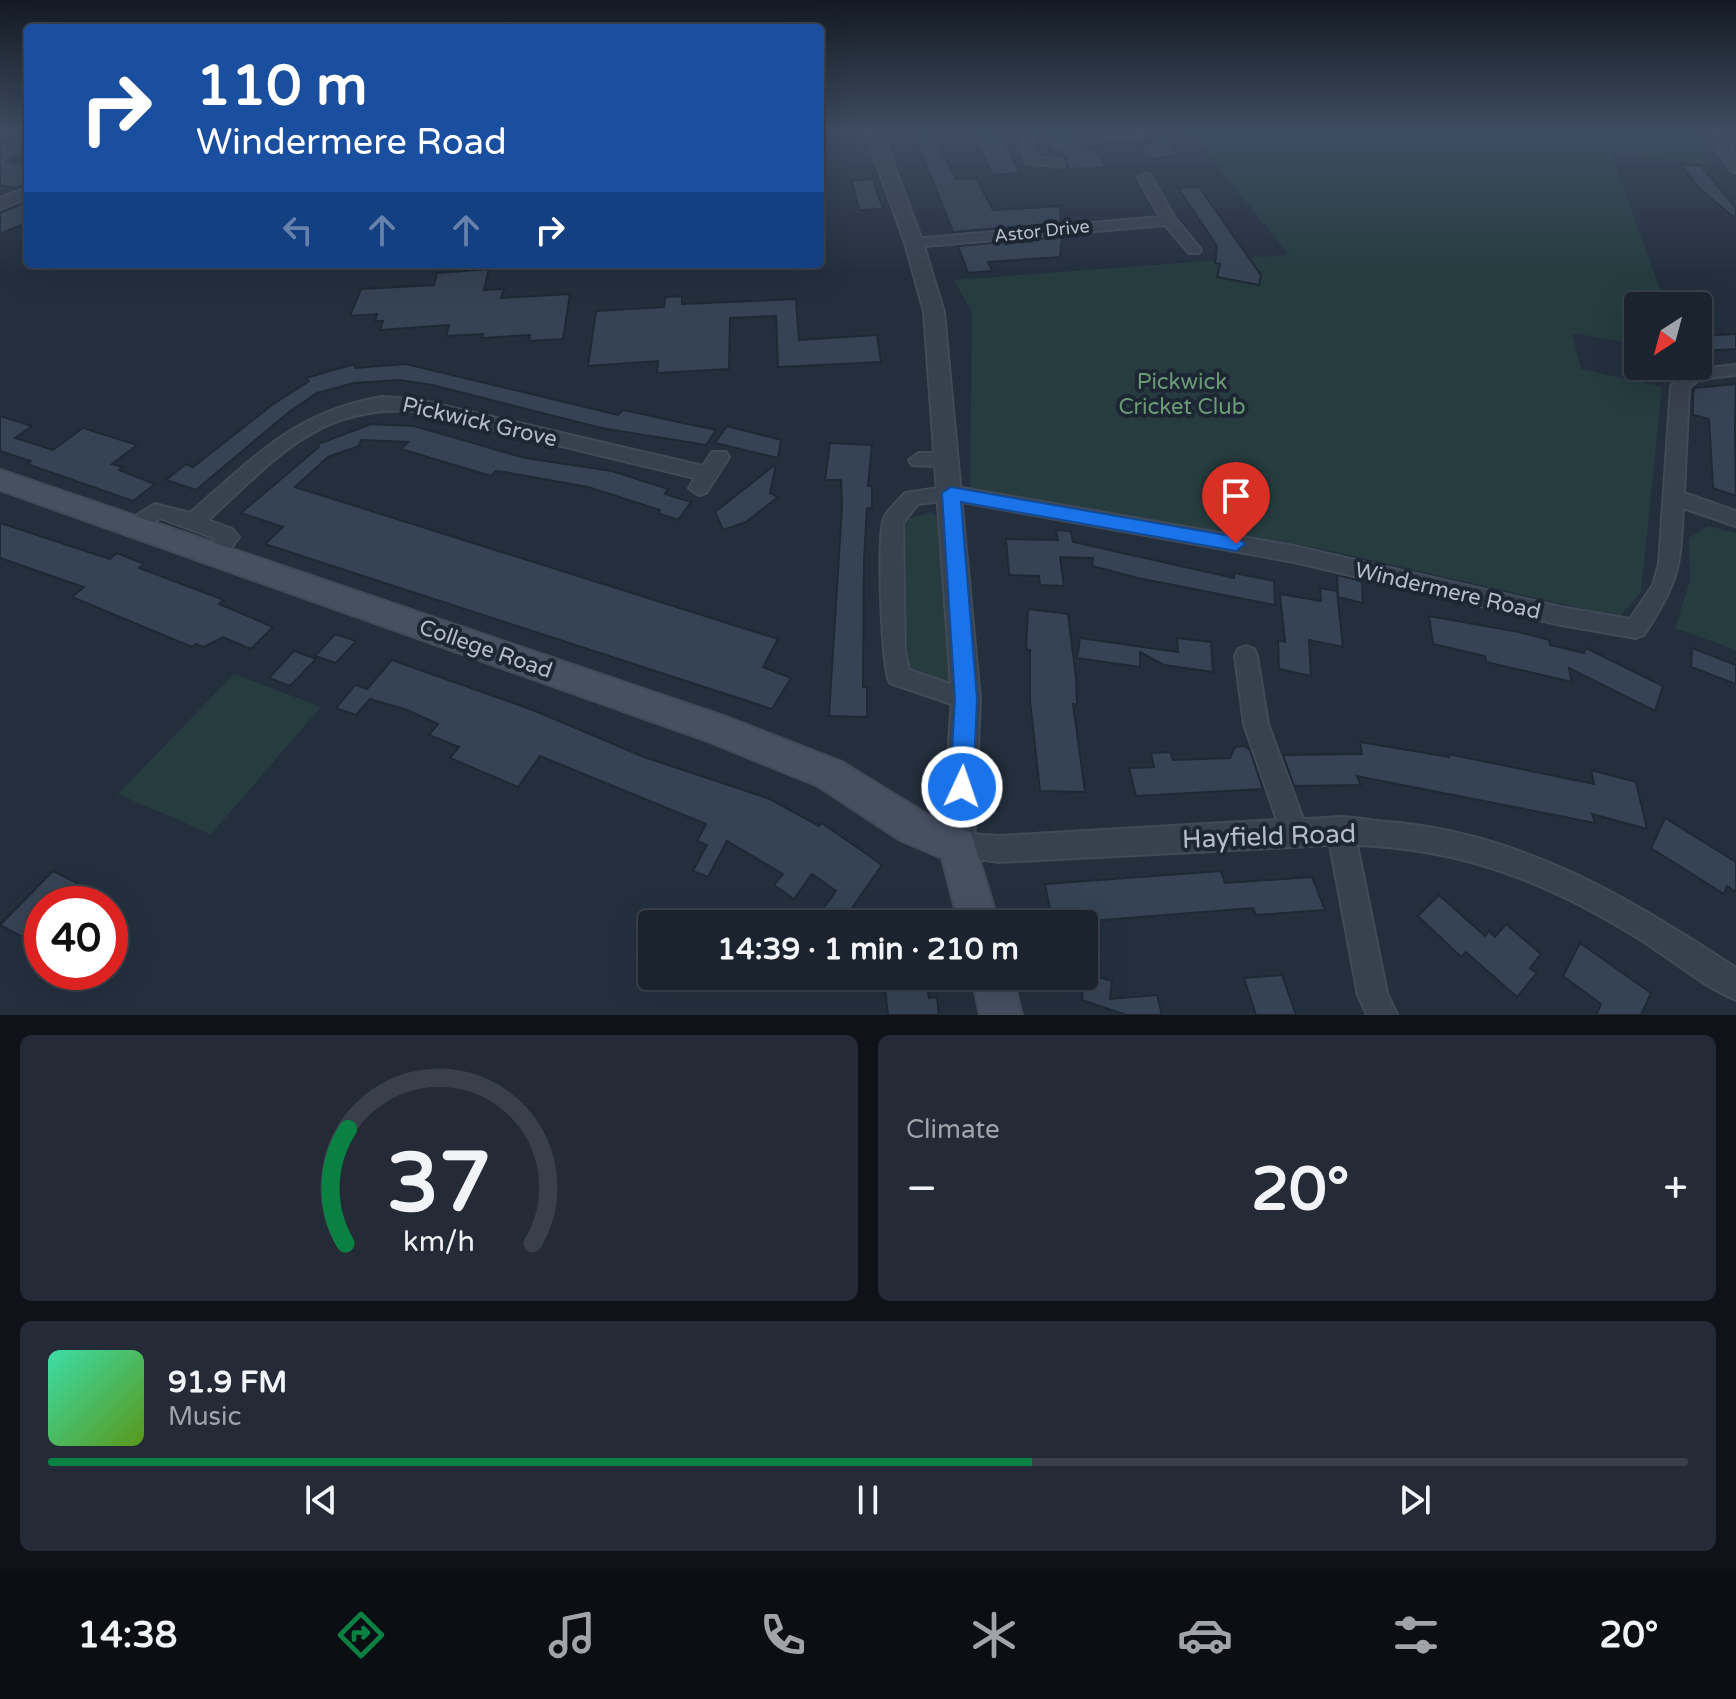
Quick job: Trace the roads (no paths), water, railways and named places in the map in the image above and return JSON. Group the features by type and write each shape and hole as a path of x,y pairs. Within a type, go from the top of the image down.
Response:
{"main road":[{"name":"College Road","path":"0,480 714,728 815,768 913,827 958,846"},
{"path":"958,846 975,910"},
{"path":"995,990 1001,1015"}],"street":[{"path":"890,178 914,243 934,312 966,699 958,846"},
{"path":"1145,178 1169,220 1194,250"},
{"path":"0,204 24,194"},
{"name":"Astor Drive","path":"914,243 1169,220"},
{"name":"Windermere Road","path":"951,493 1294,554 1561,616 1636,629 1667,576 1676,498 1680,386 1694,374 1736,370"},
{"name":"Pickwick Grove","path":"193,522 308,426 337,410 369,403 415,405 709,473"},
{"path":"919,460 948,460"},
{"path":"951,493 912,498 893,521 894,652 898,676 966,699"},
{"path":"1676,498 1736,519"},
{"path":"136,525 155,511 193,522 229,537 216,553"},
{"path":"1246,656 1256,724 1294,831"},
{"path":"1340,829 1373,995 1382,1015"},
{"name":"Hayfield Road","path":"958,846 999,849 1340,829 1453,844 1518,862 1571,884 1636,919 1736,985"}],"park label":[{"name":"Pickwick Cricket Club","path":"1182,394"}]}
